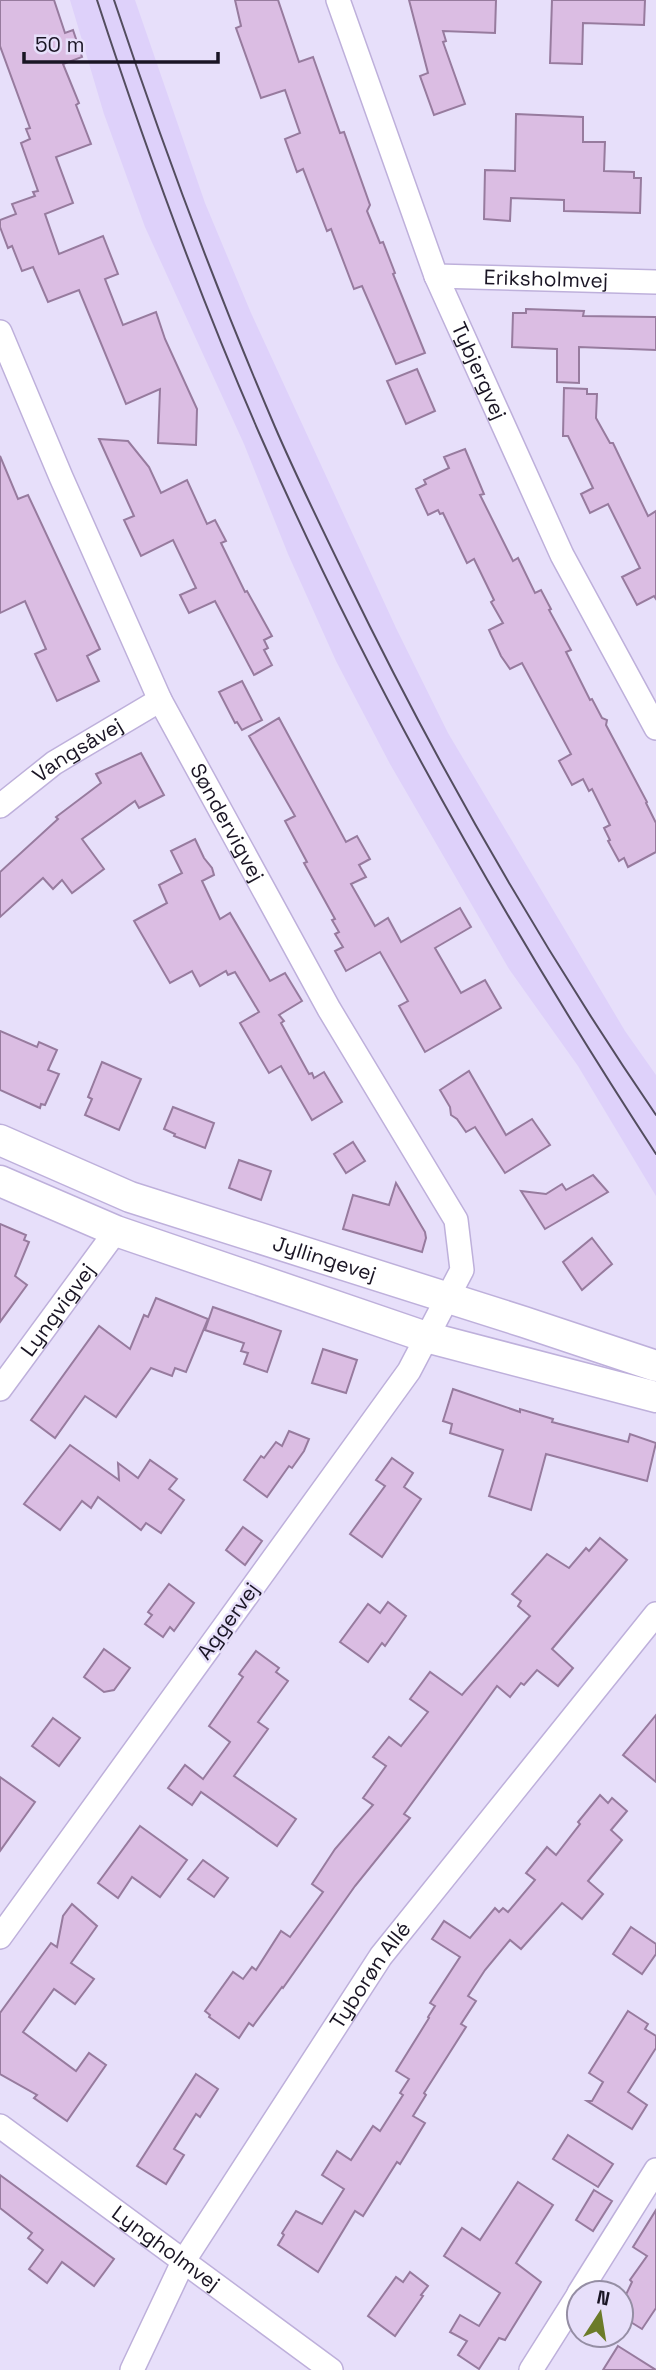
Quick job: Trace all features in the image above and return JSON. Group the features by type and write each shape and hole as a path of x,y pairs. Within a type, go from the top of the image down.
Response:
{"street":[{"name":"Tybjergvej","path":"338,0 436,276 562,555 656,728"},
{"name":"Eriksholmvej","path":"436,276 656,282"},
{"name":"Søndervigvej","path":"0,332 160,700 329,1009 456,1220 462,1269 447,1299"},
{"name":"Vangsåvej","path":"0,806 54,763 160,700"},
{"name":"Jyllingevej","path":"0,1140 130,1197 656,1366"},
{"name":"Jyllingevej","path":"0,1181 116,1231 426,1337 656,1397"},
{"name":"Lyngvigvej","path":"0,1389 116,1231"},
{"name":"Aggervej","path":"0,1937 409,1371 447,1299"},
{"name":"Tyborøn Allé","path":"132,2370 183,2262 381,1956 656,1614"},
{"name":"Lyngholmvej","path":"0,2126 331,2370"},
{"path":"588,2279 656,2171"},
{"path":"531,2370 565,2315"}],"shaded area":[{"path":"70,0 135,0 205,203 251,313 396,628 448,733 625,1031 656,1075 656,1196 578,1066 509,969 390,764 336,661 288,554 244,444 145,227 104,114"}],"building":[{"path":"0,0 54,0 65,33 73,30 82,57 63,64 79,103 76,105 91,144 56,157 73,203 45,214 59,254 103,236 118,274 105,279 123,325 156,312 165,339 197,409 196,445 158,443 160,389 126,404 79,290 48,302 33,267 22,271 12,246 8,248 0,220 16,214 12,204 35,196 33,192 38,191 21,143 30,139 26,129 30,128 0,46"},
{"path":"235,0 278,0 299,62 313,57 340,133 344,132 370,205 367,211 380,243 383,242 425,353 396,364 362,286 354,289 331,229 327,231 303,169 297,172 285,139 300,133 285,90 261,98 236,28 241,26"},
{"path":"409,0 496,0 495,33 443,31 446,41 443,42 465,104 434,115 420,76 428,73"},
{"path":"552,0 645,0 644,25 583,23 582,64 550,63"},
{"path":"516,114 583,117 583,142 605,142 604,171 634,172 634,178 641,178 640,213 564,211 564,200 511,198 510,221 484,219 485,170 515,171"},
{"path":"526,309 584,311 583,316 656,317 656,350 579,347 579,383 557,382 557,349 512,347 513,313 526,313"},
{"path":"417,369 435,411 406,424 387,381"},
{"path":"564,388 587,389 587,394 597,394 596,418 610,443 613,443 648,516 656,511 656,599 654,596 637,605 622,577 640,568 608,504 590,513 581,494 593,488 568,436 563,436"},
{"path":"99,439 128,441 149,467 161,493 187,480 207,524 215,520 226,541 221,543 245,592 247,591 272,636 264,640 268,648 264,650 272,665 254,675 215,601 189,613 180,595 196,588 173,540 141,556 124,520 134,516"},
{"path":"465,449 484,494 480,495 513,561 518,558 535,593 541,590 571,650 566,652 590,700 592,699 602,718 607,720 606,725 656,823 656,852 628,867 624,858 619,861 608,841 610,840 604,828 610,825 592,789 589,791 583,779 572,785 559,761 571,754 522,663 510,669 501,656 489,630 503,623 491,602 494,600 474,559 467,563 443,513 440,514 438,510 428,515 416,489 426,484 424,480 449,468 444,457"},
{"path":"0,456 18,499 28,495 100,649 87,656 99,681 57,701 35,654 46,649 25,601 0,613"},
{"path":"242,681 262,720 242,730 237,722 235,723 219,692"},
{"path":"279,718 346,842 357,836 370,859 359,865 366,877 351,884 375,926 388,918 401,942 460,908 471,927 435,948 461,993 485,980 501,1008 425,1052 399,1006 408,1001 380,952 346,971 335,951 343,947 335,934 339,932 332,920 335,919 304,863 307,862 285,821 295,816 249,736"},
{"path":"141,753 164,795 139,808 135,801 82,839 104,869 72,893 62,880 53,889 43,878 0,917 0,872 58,819 56,817 101,783 96,774"},
{"path":"195,839 212,868 214,875 202,881 220,919 230,913 270,981 285,973 302,1001 279,1015 284,1021 281,1023 309,1074 312,1073 314,1078 324,1072 342,1102 312,1120 281,1066 269,1073 240,1023 259,1012 235,972 228,975 226,971 200,986 192,971 170,983 134,921 167,903 159,885 182,873 171,851"},
{"path":"0,1031 37,1047 39,1042 57,1050 48,1070 59,1074 45,1105 41,1104 40,1108 0,1090"},
{"path":"102,1062 141,1079 119,1130 85,1115 92,1099 88,1097"},
{"path":"469,1071 506,1135 532,1119 550,1145 505,1173 475,1127 466,1132 451,1115 450,1107 440,1090"},
{"path":"173,1107 214,1123 205,1148 174,1136 175,1134 164,1129"},
{"path":"353,1142 365,1161 346,1173 334,1154"},
{"path":"239,1160 271,1171 261,1200 229,1188"},
{"path":"593,1175 608,1192 545,1229 521,1191 546,1194 562,1184 566,1190"},
{"path":"396,1183 425,1232 422,1252 343,1229 353,1195 389,1205"},
{"path":"0,1224 26,1235 24,1240 29,1242 15,1276 27,1285 0,1322"},
{"path":"592,1238 612,1264 582,1290 563,1262"},
{"path":"156,1298 208,1319 186,1372 175,1368 172,1376 151,1368 116,1417 85,1396 55,1438 31,1420 99,1326 130,1349 144,1315 148,1317"},
{"path":"213,1307 281,1331 267,1372 244,1364 248,1353 241,1351 244,1343 205,1330"},
{"path":"323,1349 357,1360 346,1393 312,1383"},
{"path":"453,1389 520,1412 520,1409 553,1419 552,1422 628,1442 630,1434 656,1443 647,1481 546,1454 531,1510 489,1496 503,1450 450,1433 452,1424 443,1421"},
{"path":"289,1431 309,1439 292,1468 289,1466 267,1497 244,1480 261,1456 264,1458 276,1442 282,1446"},
{"path":"70,1445 119,1480 118,1463 138,1478 150,1460 177,1479 169,1489 184,1500 161,1533 146,1523 141,1530 98,1497 91,1508 82,1501 60,1530 24,1504"},
{"path":"392,1458 413,1473 404,1487 421,1499 382,1557 350,1534 385,1486 376,1480"},
{"path":"243,1527 262,1541 245,1565 226,1550"},
{"path":"600,1538 627,1560 552,1649 573,1668 558,1686 537,1670 524,1685 521,1683 510,1697 497,1686 404,1814 410,1818 355,1886 253,2026 249,2023 239,2038 209,2017 205,2011 233,1972 243,1979 252,1967 256,1970 281,1931 290,1937 323,1892 312,1884 335,1849 373,1805 363,1798 386,1766 373,1757 389,1737 401,1746 428,1712 410,1699 430,1672 462,1695 530,1616 518,1606 521,1601 512,1594 547,1554 569,1568 586,1548 589,1551"},
{"path":"169,1584 194,1603 174,1631 170,1627 163,1637 145,1624 152,1615 148,1612"},
{"path":"388,1602 406,1616 385,1646 382,1643 368,1662 340,1642 368,1604 380,1613"},
{"path":"104,1649 130,1668 114,1690 104,1692 84,1677"},
{"path":"256,1651 279,1668 276,1672 288,1681 258,1722 268,1729 234,1776 296,1819 277,1846 201,1792 192,1805 168,1788 185,1765 203,1779 230,1742 209,1726 243,1677 239,1674"},
{"path":"656,1715 656,1782 623,1755"},
{"path":"53,1718 80,1738 59,1766 32,1746"},
{"path":"0,1777 35,1802 0,1851"},
{"path":"600,1795 608,1803 612,1798 627,1811 611,1830 622,1840 588,1881 603,1894 582,1919 562,1903 521,1949 510,1940 485,1970 468,1996 476,2001 461,2024 466,2027 424,2093 426,2095 413,2116 425,2123 363,2216 355,2211 318,2272 278,2245 284,2235 282,2233 296,2211 322,2224 344,2189 322,2175 337,2151 351,2160 373,2126 380,2131 403,2095 400,2093 409,2079 396,2071 435,2006 430,2003 460,1957 432,1939 444,1921 470,1938 495,1908 499,1912 503,1908 508,1912 535,1880 526,1873 547,1847 556,1855"},
{"path":"140,1826 187,1860 160,1897 132,1877 118,1898 98,1883"},
{"path":"203,1860 228,1878 214,1897 188,1879"},
{"path":"72,1904 97,1926 71,1963 94,1979 75,2004 54,1989 23,2032 76,2071 89,2053 106,2065 67,2121 34,2098 37,2095 0,2074 0,2013 51,1943 57,1947 63,1916"},
{"path":"631,1927 656,1944 656,1954 642,1974 613,1954"},
{"path":"628,2011 648,2024 645,2029 656,2036 656,2048 628,2092 647,2105 632,2129 587,2101 592,2101 603,2082 589,2073"},
{"path":"196,2074 218,2089 200,2117 196,2114 174,2149 184,2155 166,2184 137,2166"},
{"path":"568,2135 613,2164 598,2187 553,2159"},
{"path":"0,2175 114,2259 94,2286 62,2262 47,2283 29,2269 43,2250 28,2238 32,2233 0,2208"},
{"path":"518,2182 553,2205 516,2263 541,2282 505,2340 499,2338 479,2369 458,2355 467,2341 450,2332 460,2315 479,2326 500,2293 444,2256 462,2228 480,2240"},
{"path":"594,2190 612,2201 593,2231 576,2220"},
{"path":"656,2210 656,2308 642,2329 635,2325 635,2279 631,2279 647,2256 633,2247"},
{"path":"410,2272 428,2286 395,2336 368,2316 396,2277 403,2282"},
{"path":"616,2349 623,2349 656,2370 603,2370"}],"tram line":[{"path":"97,0 153,165 194,274 237,382 302,529 443,803 547,980 656,1154"},
{"path":"114,0 210,268 283,446 328,542 417,718 492,853 571,986 656,1115"}]}
